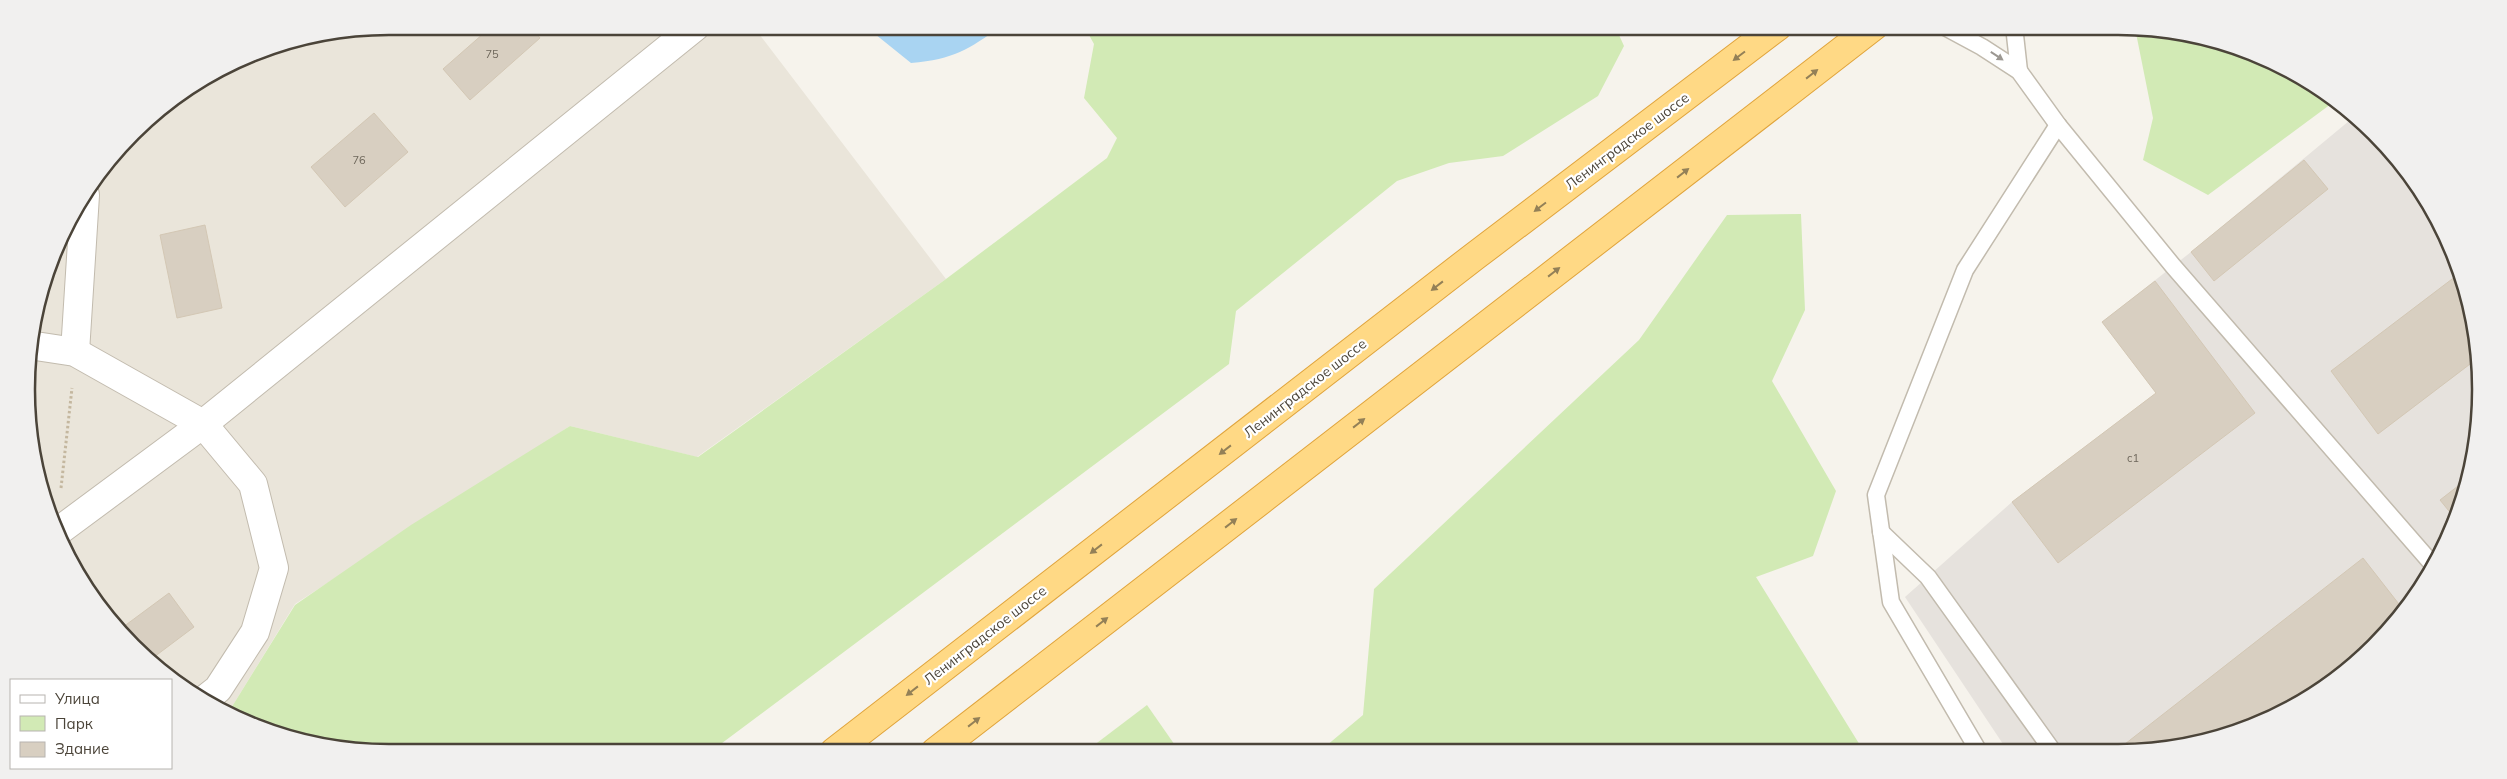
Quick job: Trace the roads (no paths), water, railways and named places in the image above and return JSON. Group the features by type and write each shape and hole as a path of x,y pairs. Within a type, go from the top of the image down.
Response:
{"highway":[{"name":"Ленинградское шоссе","path":"844,744 1467,262 1766,35"},
{"path":"945,744 1862,35"}],"street":[{"path":"63,528 203,424 685,35"},
{"path":"75,352 84,209"},
{"path":"38,346 75,352 203,424 253,484 274,568 255,632 218,690 210,696"}],"lane":[{"path":"1960,35 2019,71 2058,125 2173,266 2428,560"},
{"path":"2015,35 2019,71"},
{"path":"1974,744 1891,602 1876,495 1965,270 2058,125"},
{"path":"1881,532 1928,577 2048,744"}],"water":[{"path":"876,35 988,35 950,56 911,63"}]}
